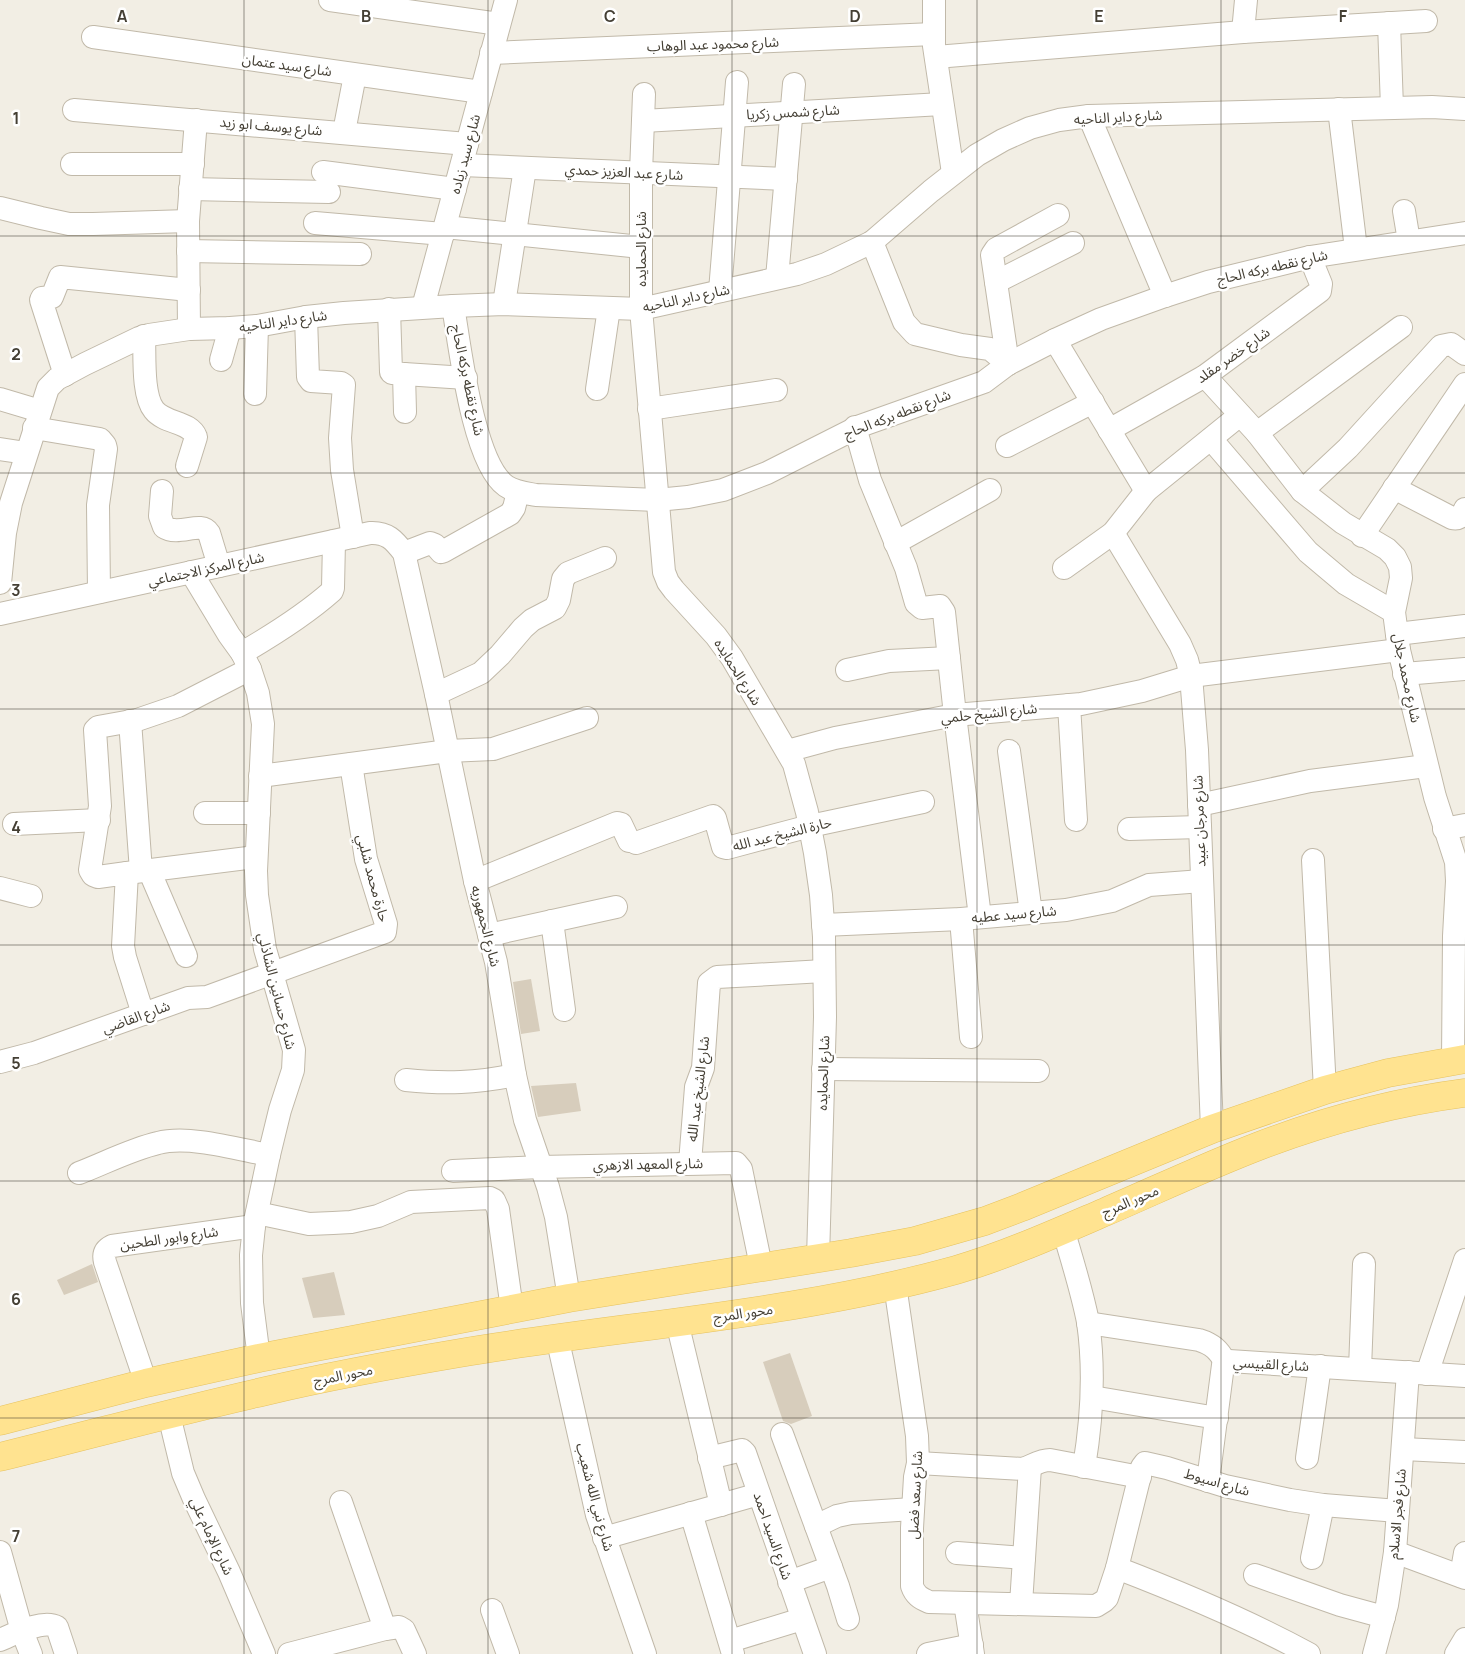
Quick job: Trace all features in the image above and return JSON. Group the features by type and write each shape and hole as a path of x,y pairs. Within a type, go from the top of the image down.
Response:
{"main road":[{"path":"0,1421 146,1383 259,1358 569,1298 883,1248 946,1232 1022,1207 1212,1129 1325,1090 1388,1073 1459,1060"},
{"name":"محور المرج","path":"0,1457 265,1391 362,1371 557,1337 787,1307 841,1297 956,1270 993,1258 1256,1147 1296,1133 1377,1109 1418,1100 1465,1093"},
{"path":"946,1232 956,1270"}],"street":[{"path":"330,0 499,24"},
{"name":"شارع سيد زياده","path":"423,307 506,0"},
{"path":"934,0 936,57 954,173"},
{"path":"1243,32 1246,0"},
{"path":"936,57 1243,32 1426,21"},
{"path":"1389,24 1392,108"},
{"name":"شارع محمود عبد الوهاب","path":"492,53 934,34"},
{"name":"شارع سيد عتمان","path":"93,37 481,92"},
{"path":"344,132 355,75"},
{"path":"720,291 737,82"},
{"path":"777,278 794,84"},
{"name":"شارع الحمايده","path":"644,94 641,173 641,309 664,572 668,582 716,636 732,658 797,771 810,826 821,895 825,1017 818,1258"},
{"name":"شارع شمس زكريا","path":"643,121 942,104"},
{"name":"شارع داير الناحيه","path":"0,583 8,480 26,453 48,388 52,383 85,364 144,336 189,329 257,326 306,317 423,307 504,304 641,309 797,274 826,264 872,242 931,191 977,155 1003,140 1030,128 1059,120 1089,116 1339,109 1432,107 1465,109"},
{"path":"1339,109 1356,249"},
{"name":"شارع يوسف ابو زيد","path":"74,110 344,132 464,154"},
{"path":"1089,116 1166,296"},
{"path":"189,329 188,220 196,120"},
{"name":"شارع عبد العزيز حمدي","path":"464,154 525,168 786,179"},
{"path":"72,164 192,164"},
{"path":"504,304 525,168"},
{"path":"190,189 326,182 455,189"},
{"path":"0,208 68,224 188,220"},
{"path":"1404,210 1409,241"},
{"path":"1008,364 992,255 996,249 1058,215"},
{"path":"314,223 515,234 641,247"},
{"name":"شارع نقطه بركه الحاج","path":"453,306 478,436 487,461 497,478 506,486 518,492 554,496 657,500 688,497 723,490 768,473 856,428 984,382 1008,364 1101,319 1208,282 1310,257 1465,233"},
{"path":"872,242 908,328 915,334 961,345 990,349 1008,364"},
{"path":"996,282 1073,243"},
{"path":"188,251 360,254"},
{"name":"شارع خضر مقلد","path":"1109,430 1205,376 1320,291 1321,284 1310,257"},
{"path":"65,375 41,300 42,298 52,297 59,278 189,290"},
{"path":"597,389 609,308"},
{"path":"389,309 392,373 466,378"},
{"path":"256,857 98,877 92,873 90,867 99,820 100,790 95,730 98,727 130,722 178,706 246,661 287,625 332,591 343,539 340,438 344,385 341,383 311,381 308,377 306,317"},
{"path":"255,394 257,326"},
{"path":"1256,433 1401,327"},
{"path":"221,360 230,328"},
{"path":"144,336 146,382 150,403 161,417 191,429 196,437 187,466"},
{"path":"1055,340 1146,491"},
{"path":"1302,491 1348,448 1441,346 1451,344 1465,354"},
{"path":"404,374 405,412"},
{"name":"شارع محمد جلال","path":"1205,376 1256,433 1302,491 1343,524 1387,549 1395,557 1400,567 1402,578 1396,632 1404,674 1426,766 1455,827 1460,863 1457,881 1460,936 1459,1060"},
{"path":"1362,536 1465,384"},
{"path":"649,409 776,390"},
{"path":"0,399 37,420 100,439 105,445 98,505 99,592"},
{"path":"1007,446 1093,402"},
{"path":"1064,568 1113,533 1146,491 1240,415"},
{"path":"856,428 870,480 918,606 922,608 940,606 944,609 955,715 970,918 971,1037"},
{"path":"1211,439 1308,552 1346,584 1396,632"},
{"path":"0,449 26,453"},
{"path":"1394,488 1452,518 1460,517 1465,509"},
{"path":"895,543 990,490"},
{"path":"162,491 160,516 164,527 174,531 201,527 206,529 209,533 219,566"},
{"path":"404,553 430,543 435,545 441,552 444,551 510,514 514,508 518,492"},
{"name":"شارع المركز الاجتماعي","path":"0,614 370,533 380,533 393,538 404,553"},
{"name":"شارع مرجان عبيد","path":"1113,533 1180,644 1191,676 1197,750 1212,1129"},
{"name":"شارع الجمهوريه","path":"404,553 475,880 496,962 515,1074 525,1120 548,1187 556,1217 569,1298"},
{"path":"436,694 481,673 532,620 555,608 559,600 563,580 568,573 605,558"},
{"name":"شارع حسانين الشاذلي","path":"191,572 246,661 262,710 263,724 256,857 258,904 265,949 294,1050 293,1070 280,1110 269,1155 255,1220 251,1254 252,1303 259,1358"},
{"name":"شارع الشيخ حلمي","path":"787,751 835,738 955,715 1069,705 1116,698 1191,676 1396,632 1465,626"},
{"path":"847,670 889,661 949,658"},
{"path":"1404,674 1465,668"},
{"path":"1069,705 1076,820"},
{"path":"260,776 448,751 500,748 587,718"},
{"path":"130,722 139,872 123,946 143,1014"},
{"path":"1009,751 1031,913"},
{"name":"حارة محمد شلبي","path":"272,973 385,932 387,928 366,858 351,764"},
{"path":"1199,805 1310,781 1426,766"},
{"name":"حارة الشيخ عبد الله","path":"475,880 617,823 621,824 632,842 713,816 725,848 810,826 923,802"},
{"path":"205,813 259,814"},
{"path":"14,824 99,820"},
{"path":"1129,829 1200,827"},
{"path":"1313,860 1325,1090"},
{"path":"139,872 186,956"},
{"name":"شارع سيد عطيه","path":"823,925 970,918 1066,910 1112,901 1149,885 1202,881"},
{"path":"0,888 31,896"},
{"path":"489,935 616,907"},
{"path":"552,921 564,1010"},
{"name":"شارع الشيخ عبد الله","path":"690,1163 696,1087 703,1068 709,983 717,977 824,971"},
{"name":"شارع القاضي","path":"0,1062 34,1054 188,998 206,997 272,973"},
{"path":"823,1069 1038,1071"},
{"path":"406,1080 433,1083 461,1083 515,1074"},
{"path":"79,1173 159,1142 176,1140 194,1141 269,1155"},
{"name":"شارع المعهد الازهري","path":"453,1171 540,1167 734,1163 739,1165 761,1266"},
{"path":"255,1220 309,1224 351,1222 378,1216 411,1202 490,1198 494,1200 498,1209 512,1309"},
{"name":"شارع وابور الطحين","path":"146,1383 105,1262 104,1252 106,1248 255,1220"},
{"path":"1063,1229 1080,1286 1088,1323 1092,1359 1090,1432 1084,1467"},
{"name":"شارع فجر الاسلام","path":"1374,1654 1384,1617 1396,1552 1403,1449 1418,1373 1465,1263"},
{"path":"1360,1369 1364,1264"},
{"name":"شارع سعد فضل","path":"895,1285 917,1436 918,1463 913,1509 912,1586 914,1593 919,1598 929,1602 965,1603"},
{"path":"677,1322 721,1505"},
{"name":"شارع القبيسي","path":"1088,1323 1208,1342 1221,1354 1225,1362 1320,1366 1465,1376"},
{"name":"شارع نبي الله شعيب","path":"557,1337 597,1514 645,1654"},
{"path":"1208,1481 1222,1365 1225,1362"},
{"path":"1308,1458 1320,1366"},
{"path":"1092,1397 1217,1418"},
{"name":"شارع الإمام علي","path":"169,1415 183,1473 229,1572 260,1653"},
{"path":"782,1434 848,1619"},
{"path":"1403,1449 1465,1452"},
{"name":"شارع السيد احمد","path":"709,1458 744,1451 815,1654"},
{"path":"918,1463 1023,1469 1043,1460 1050,1460 1140,1477 1117,1568 1104,1602 1096,1606 965,1603 972,1650 928,1654"},
{"name":"شارع اسيوط","path":"1140,1477 1142,1467 1148,1462 1225,1486 1290,1500 1323,1505 1398,1511"},
{"path":"1022,1604 1030,1467"},
{"path":"604,1538 759,1494"},
{"path":"341,1502 385,1629"},
{"path":"1312,1558 1323,1505"},
{"path":"816,1526 837,1516 851,1513 913,1509"},
{"path":"691,1513 731,1648 802,1620"},
{"path":"0,1552 30,1654"},
{"path":"1396,1552 1463,1577 1465,1554"},
{"path":"956,1553 1024,1558"},
{"path":"789,1582 831,1568"},
{"path":"1117,1568 1238,1618 1300,1652"},
{"path":"1255,1575 1340,1605 1384,1617"},
{"path":"492,1610 508,1654"},
{"path":"0,1640 22,1631 52,1624 57,1627 66,1654"},
{"path":"289,1654 367,1644 385,1629 399,1627 404,1630 415,1654"},
{"path":"1456,1654 1465,1639"}],"building":[{"path":"531,979 540,1031 521,1034 513,982"},
{"path":"576,1083 581,1111 538,1117 531,1086"},
{"path":"92,1264 98,1282 64,1295 57,1280"},
{"path":"334,1272 345,1315 313,1318 302,1278"},
{"path":"790,1353 812,1416 791,1424 783,1421 763,1362"}]}
